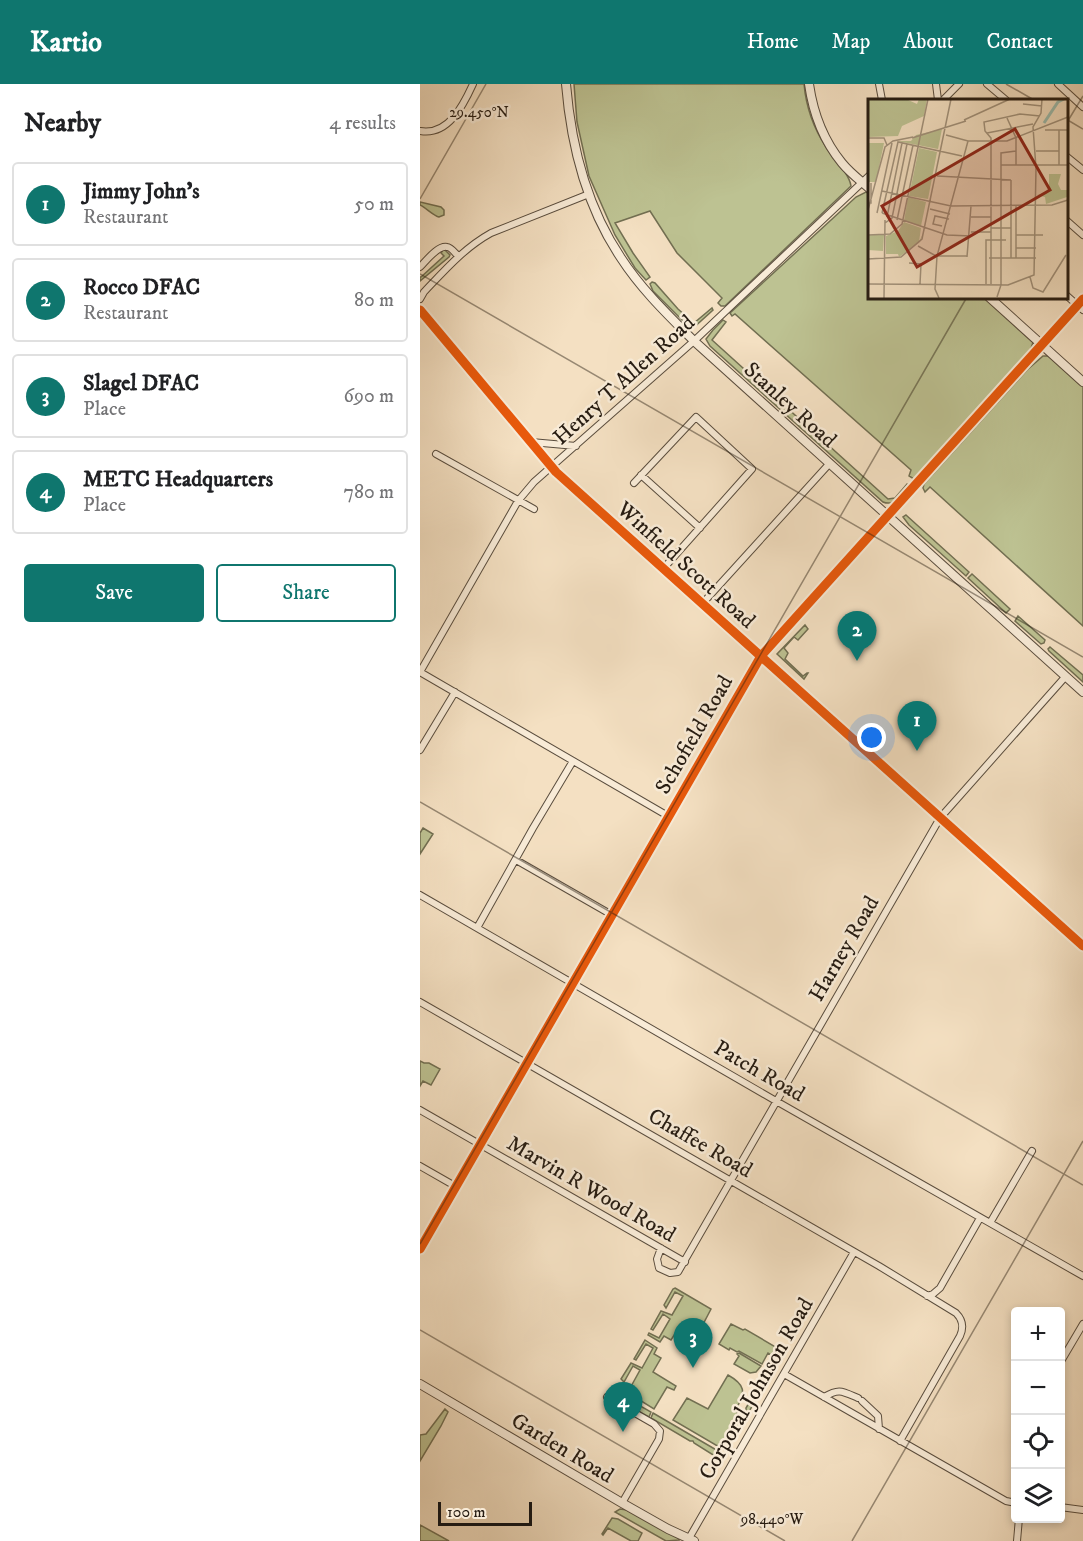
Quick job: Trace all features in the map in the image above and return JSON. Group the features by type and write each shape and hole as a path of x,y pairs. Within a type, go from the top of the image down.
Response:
{"street":[{"path":"420,131 433,132 446,125 461,109 473,84"},
{"name":"Stanley Road","path":"566,84 569,118 576,153 589,194 602,225 621,258 646,291 694,341 1083,692"},
{"path":"809,84 824,134 842,163 868,187"},
{"path":"879,84 882,99"},
{"path":"936,84 938,99"},
{"path":"944,99 958,84"},
{"path":"987,84 1005,99"},
{"path":"1058,84 1083,107"},
{"path":"1068,158 1083,170"},
{"name":"Henry T Allen Road","path":"420,672 518,501 534,482 694,341 868,178"},
{"path":"420,299 424,292 470,246 491,233 589,194"},
{"path":"1068,222 1083,235"},
{"path":"420,267 439,248 445,246 458,256"},
{"path":"1068,297 1080,307"},
{"path":"990,298 1083,382"},
{"name":"Schofield Road","path":"420,1249 760,656 1042,344 1080,307 1083,298"},
{"name":"Winfield Scott Road","path":"420,310 551,467 1083,946"},
{"path":"634,483 696,417 752,470 663,569"},
{"path":"531,442 576,446"},
{"path":"436,454 534,510"},
{"path":"702,604 830,464"},
{"path":"641,475 700,528"},
{"path":"420,672 668,816"},
{"name":"Harney Road","path":"685,1262 730,1180 940,818 1066,676"},
{"path":"420,750 455,692"},
{"path":"477,928 573,761"},
{"path":"516,860 612,915"},
{"name":"Patch Road","path":"420,895 1083,1276"},
{"name":"Chaffee Road","path":"420,1002 854,1252 950,1309 961,1318 963,1330 900,1441"},
{"name":"Marvin R Wood Road","path":"420,1110 685,1262"},
{"path":"990,1223 1032,1151"},
{"path":"420,1166 455,1186"},
{"path":"927,1296 940,1288 980,1218"},
{"path":"661,1248 657,1259 659,1268 670,1273 678,1272 685,1262"},
{"name":"Corporal Johnson Road","path":"690,1540 854,1252"},
{"path":"1061,1361 1083,1324"},
{"path":"784,1374 1011,1502"},
{"name":"Garden Road","path":"420,1384 622,1503 690,1540"},
{"path":"824,1397 839,1390 860,1400 878,1416 879,1429"},
{"path":"607,1397 654,1424 660,1431 659,1439 622,1503"},
{"path":"1065,1507 1083,1509"},
{"path":"1017,1541 1019,1523"}],"green space":[{"path":"574,84 804,84 814,125 851,186 725,306 718,303 722,298 677,253 650,211 615,223 650,277 646,280 635,268 615,235 589,176 577,122"},
{"path":"868,193 868,298 985,298 1033,342 1030,352 914,479 909,476 911,470 735,314 732,316 730,313 856,197"},
{"path":"420,202 441,207 444,215 439,217 435,215 420,205"},
{"path":"443,250 450,255 449,257 420,281 420,277 444,256 441,253"},
{"path":"652,282 694,323 712,308 713,310 692,329 653,291 650,284"},
{"path":"723,320 726,322 712,340 888,499 895,498 907,484 898,499 891,503 883,502 710,346 706,339"},
{"path":"1043,356 1049,356 1083,386 1083,626 930,487 925,492 923,488 924,484 1027,370"},
{"path":"906,515 969,572 966,576 909,525 903,517"},
{"path":"972,574 1010,609 1006,613 968,578"},
{"path":"1018,616 1045,640 1044,643 1041,644 1015,621"},
{"path":"805,625 808,629 798,640 794,637 784,648 788,653 785,659 803,676 808,673 804,679 777,654"},
{"path":"1050,647 1083,675 1083,682 1049,651"},
{"path":"423,828 433,834 420,854 420,833"},
{"path":"420,1061 440,1069 431,1085 423,1081 420,1086"},
{"path":"675,1288 711,1309 699,1332 705,1336 703,1340 680,1326 671,1340 664,1336 660,1342 648,1335 649,1333 659,1338 670,1319 663,1314 653,1330 651,1329 661,1311 672,1315 683,1296 675,1292 666,1308 664,1305"},
{"path":"731,1324 745,1329 784,1352 747,1415 746,1408 753,1396 756,1398 778,1359 768,1353 762,1364 739,1351 730,1348 729,1350 719,1344"},
{"path":"645,1340 657,1348 654,1354 661,1358 653,1372 676,1386 674,1390 667,1387 654,1409 617,1386 619,1384 629,1390 640,1370 633,1366 624,1382 621,1379 631,1363 642,1368 653,1348 646,1344 636,1360 634,1359"},
{"path":"739,1353 761,1366 756,1372 750,1373 734,1364"},
{"path":"728,1375 742,1388 737,1410 743,1423 726,1451 673,1420 687,1398 708,1409"},
{"path":"614,1391 651,1412 649,1417 612,1397"},
{"path":"445,1409 448,1412 420,1461 420,1435 426,1434"},
{"path":"653,1413 725,1455 725,1458 718,1458 651,1418"},
{"path":"620,1509 627,1510 679,1540 666,1541 615,1512"},
{"path":"612,1518 642,1533 638,1541 631,1541 608,1528 603,1535"},
{"path":"420,1525 449,1541 420,1541"}],"cycle path":[{"path":"420,1249 761,656 1083,299"},
{"path":"420,310 556,472 1083,946"}],"place":[{"name":"Rocco DFAC","path":"857,661"},
{"name":"Jimmy John's","path":"917,751"},
{"name":"Slagel DFAC","path":"693,1368"},
{"name":"METC Headquarters","path":"623,1432"}]}
